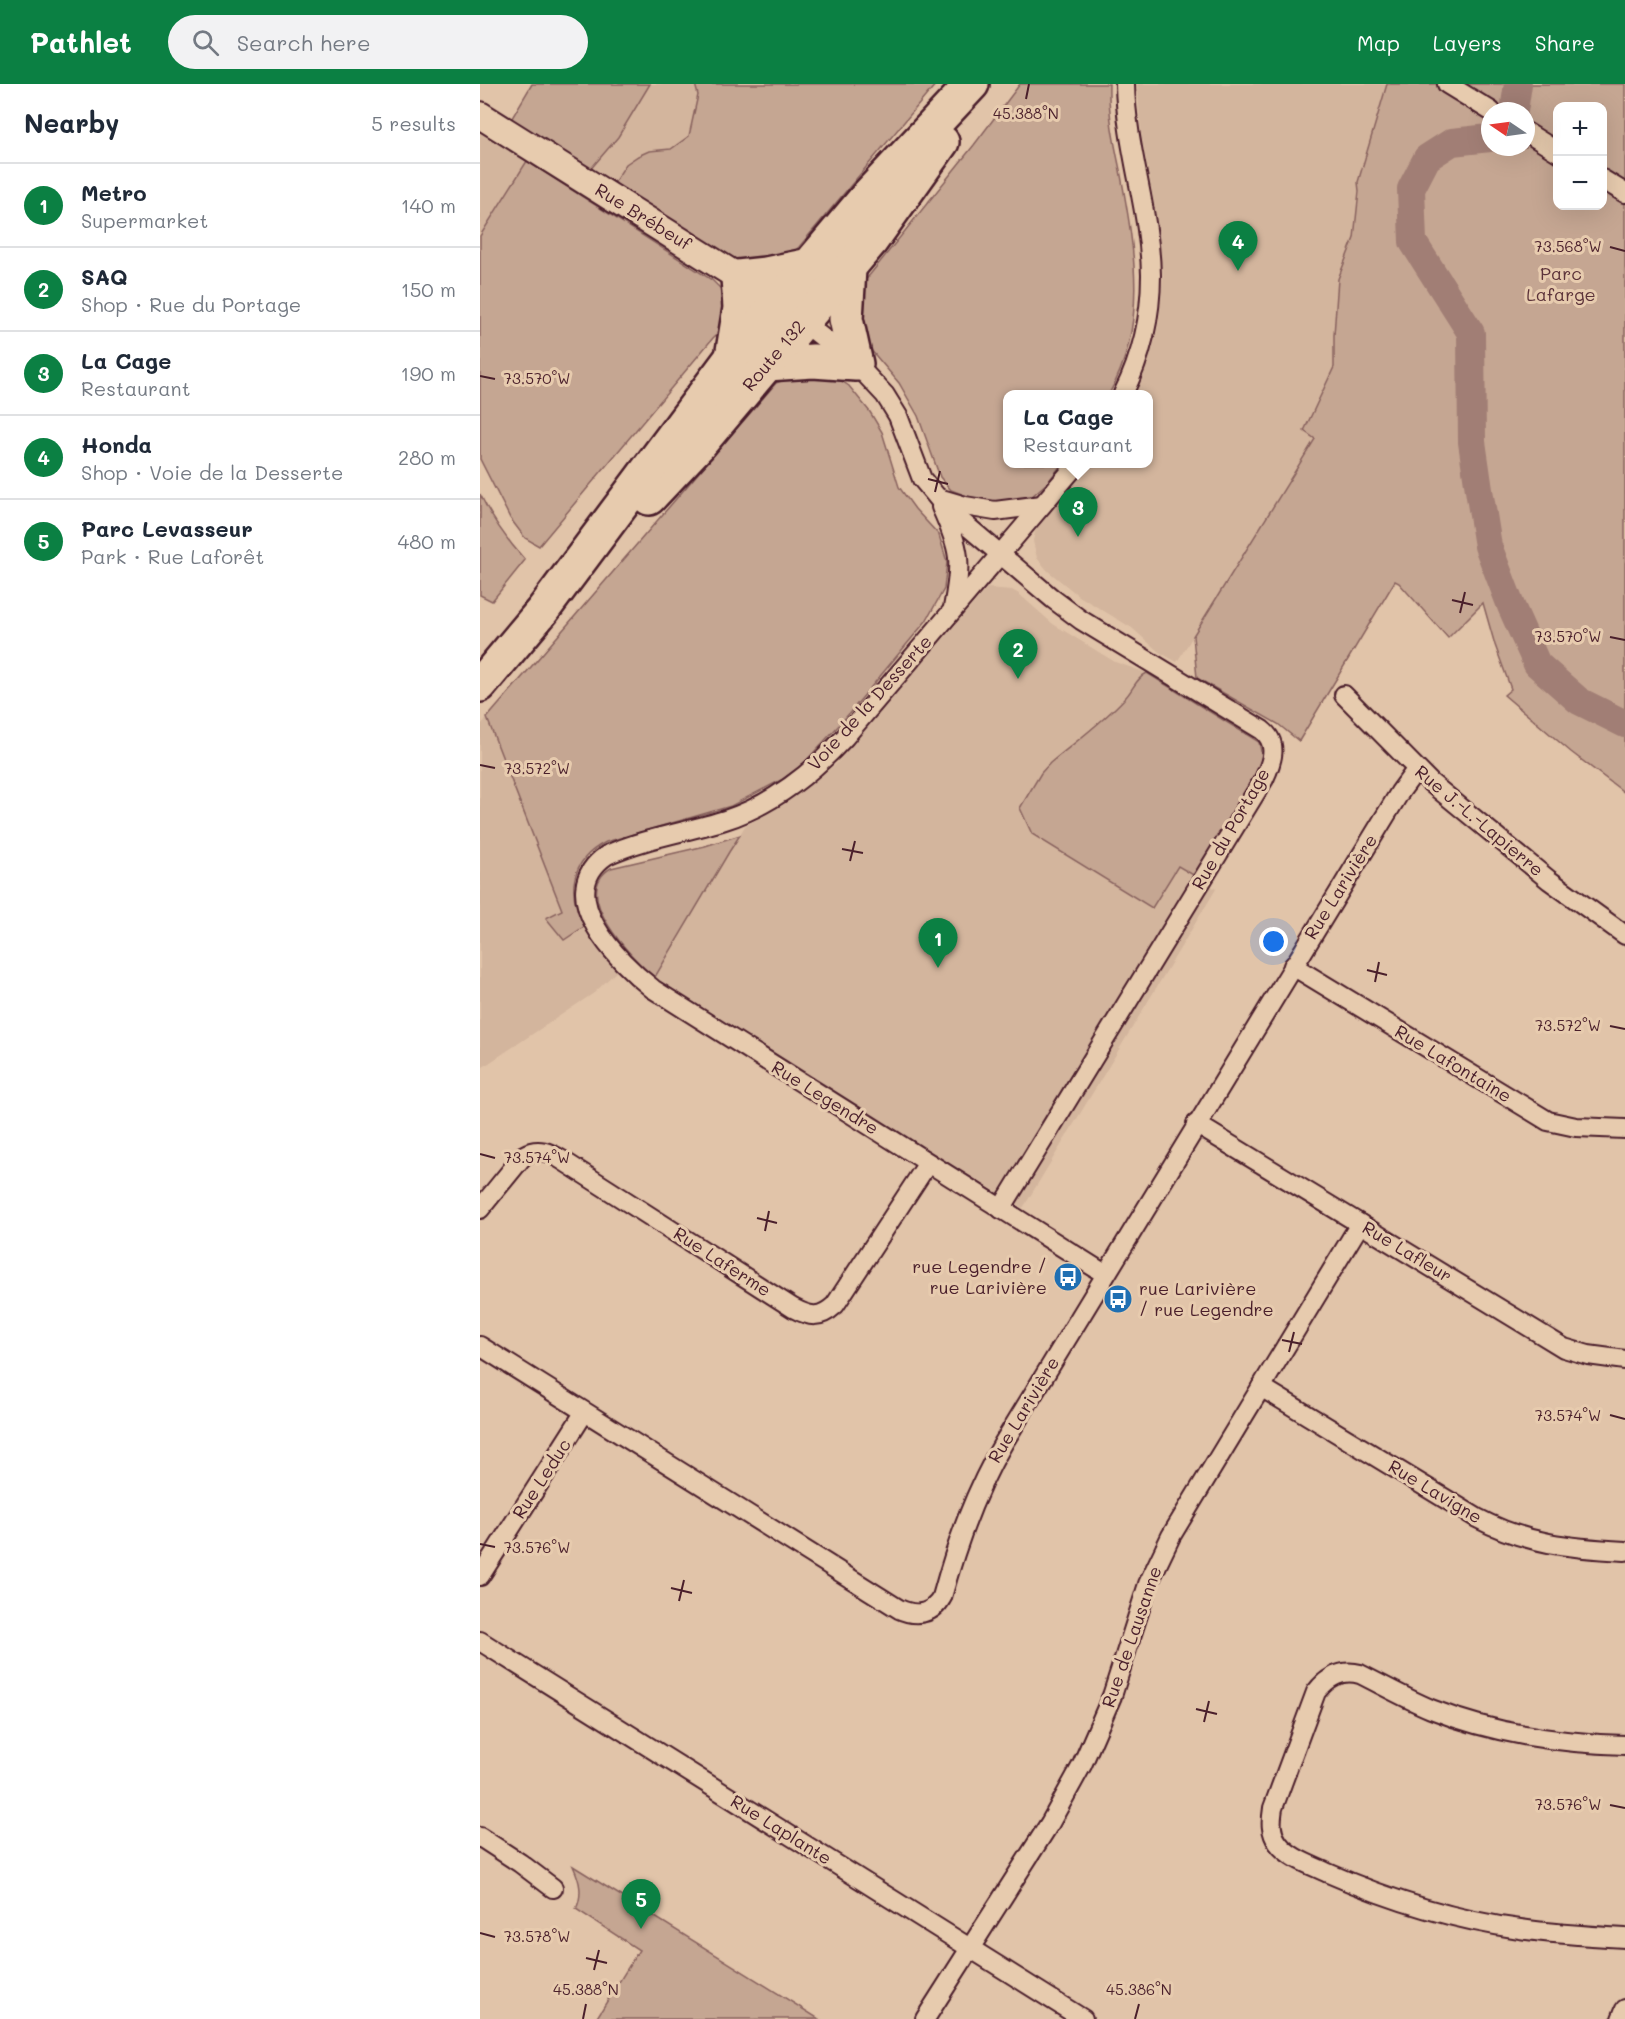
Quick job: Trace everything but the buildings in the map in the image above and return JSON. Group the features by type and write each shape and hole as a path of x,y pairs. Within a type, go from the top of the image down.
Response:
{"highway":[{"name":"Route 132","path":"543,610 698,446 767,364 810,265 868,195 972,84"},
{"name":"Route 132","path":"480,685 543,610 732,357 849,269 982,84"},
{"path":"732,357 740,308 738,277 810,265"},
{"path":"767,364 813,361 855,364 846,319 849,269"}],"street":[{"path":"1125,84 1131,144 1146,228 1151,274 1144,334 1126,390"},
{"path":"1454,88 1481,105"},
{"name":"Rue Brébeuf","path":"480,115 738,277 791,313"},
{"path":"1535,138 1553,149"},
{"path":"1607,182 1625,193"},
{"name":"Rue du Portage","path":"791,313 855,364 879,388 894,408 918,471 928,488 947,509 1081,620 1262,730 1272,742 1273,753 1264,779 1001,1209"},
{"name":"Voie de la Desserte","path":"585,886 589,870 607,855 617,850 726,820 759,805 788,788 822,761 845,737 1074,468"},
{"path":"936,497 995,512 1042,505"},
{"name":"Rue du Portage","path":"936,497 953,533 958,552 959,567 952,611"},
{"name":"Rue J.-L.-Lapierre","path":"1344,695 1416,770 1542,874 1625,935"},
{"name":"Rue Larivière","path":"480,1346 899,1609 914,1614 928,1611 942,1597 966,1518 994,1459 1196,1124 1400,792 1416,770"},
{"name":"Rue Legendre","path":"585,886 589,913 604,939 621,962 644,982 1105,1274"},
{"name":"Rue Lafontaine","path":"1293,966 1548,1121 1576,1127 1625,1129"},
{"name":"Rue Lafleur","path":"1196,1124 1564,1348 1588,1355 1625,1360"},
{"name":"Rue Laferme","path":"480,1209 524,1155 535,1150 546,1152 793,1308 813,1316 827,1312 835,1305 928,1163"},
{"name":"Rue de Lausanne","path":"925,2019 1050,1823 1079,1772 1112,1696 1157,1562 1180,1520 1360,1224"},
{"name":"Rue Lavigne","path":"1261,1387 1496,1528 1523,1538 1557,1546 1625,1551"},
{"name":"Rue Leduc","path":"480,1576 584,1413"},
{"name":"Rue Laplante","path":"480,1641 1083,2019"},
{"path":"1625,1745 1552,1741 1489,1728 1429,1708 1360,1674 1339,1673 1322,1684 1316,1692 1273,1808 1270,1822 1277,1842 1293,1856 1352,1883 1408,1904 1466,1920 1520,1929 1625,1938"},
{"path":"480,1837 553,1888"},
{"path":"1621,2019 1625,2009"}],"shaded area":[{"path":"532,84 695,84 698,95 689,136 671,149 649,151 618,190 509,123"},
{"path":"1137,84 1387,84 1358,182 1355,238 1338,279 1334,367 1304,431 1315,439 1177,662 1159,652 1132,628 1079,596 1048,571 1037,558 1033,541 1035,532 1042,521 1087,468 1153,468 1153,390 1137,390 1154,344 1159,322 1163,275 1154,203 1141,133"},
{"path":"480,131 527,161 480,236"},
{"path":"987,588 1012,590 1053,624 1115,662 1147,673 1141,676 1115,708 1050,763 1041,773 1020,809 1151,908 1178,866 1216,889 1023,1208 857,1106 655,977 745,826 785,804 836,764"},
{"path":"487,718 562,910 576,905 578,915 597,946 617,971 594,993 480,1069 480,726"}],"green space":[{"path":"532,84 650,84 618,137 588,172 509,123"},
{"path":"695,84 936,84 799,247 791,254 736,262 618,190 615,181 626,164 638,156 649,151 671,149 689,136 698,95"},
{"path":"1020,84 1109,84 1109,106 1133,256 1134,312 1130,340 1122,367 1111,390 1003,390 1003,468 1059,468 1048,482 1031,497 1014,503 983,502 951,490 940,477 918,416 899,383 859,336 860,287"},
{"name":"Parc Lafarge","path":"1387,84 1625,84 1625,793 1571,752 1504,695 1511,689 1483,603 1448,638 1395,581 1299,741 1278,724 1197,678 1193,636 1315,439 1304,431 1334,367 1338,279 1354,238 1358,182"},
{"path":"527,161 712,280 723,291 724,328 713,338 539,546 525,538 510,518 480,459 480,236"},
{"path":"795,376 830,376 840,380 849,386 870,412 882,432 899,487 939,535 947,562 944,589 926,621 842,722 802,765 781,780 731,806 606,842 594,849 585,858 575,878 575,901 585,926 564,940 546,918 562,910 487,718 776,383"},
{"path":"480,494 489,512 525,560 492,601 480,595"},
{"path":"1147,673 1259,742 1262,756 1258,773 1195,876 1178,866 1152,908 1032,834 1020,808 1041,773 1050,763 1108,715"},
{"path":"740,835 655,977 632,956 608,925 600,909 596,893 600,879 611,868 705,846"},
{"path":"573,1866 819,2019 596,2019 639,1950 576,1909 580,1888"}],"waterway":[{"path":"1515,102 1518,84"},
{"path":"1481,139 1452,142 1427,158 1411,189 1413,242 1471,333 1472,442 1479,490 1488,546 1511,606 1537,664 1579,701 1625,724"}],"place":[{"name":"Honda","path":"1238,271"},
{"name":"La Cage","path":"1078,537"},
{"name":"SAQ","path":"1018,679"},
{"name":"Metro","path":"938,968"},
{"name":"rue Legendre / rue Larivière","path":"1068,1277"},
{"name":"rue Larivière / rue Legendre","path":"1118,1299"},
{"name":"Parc Levasseur","path":"641,1929"}]}
